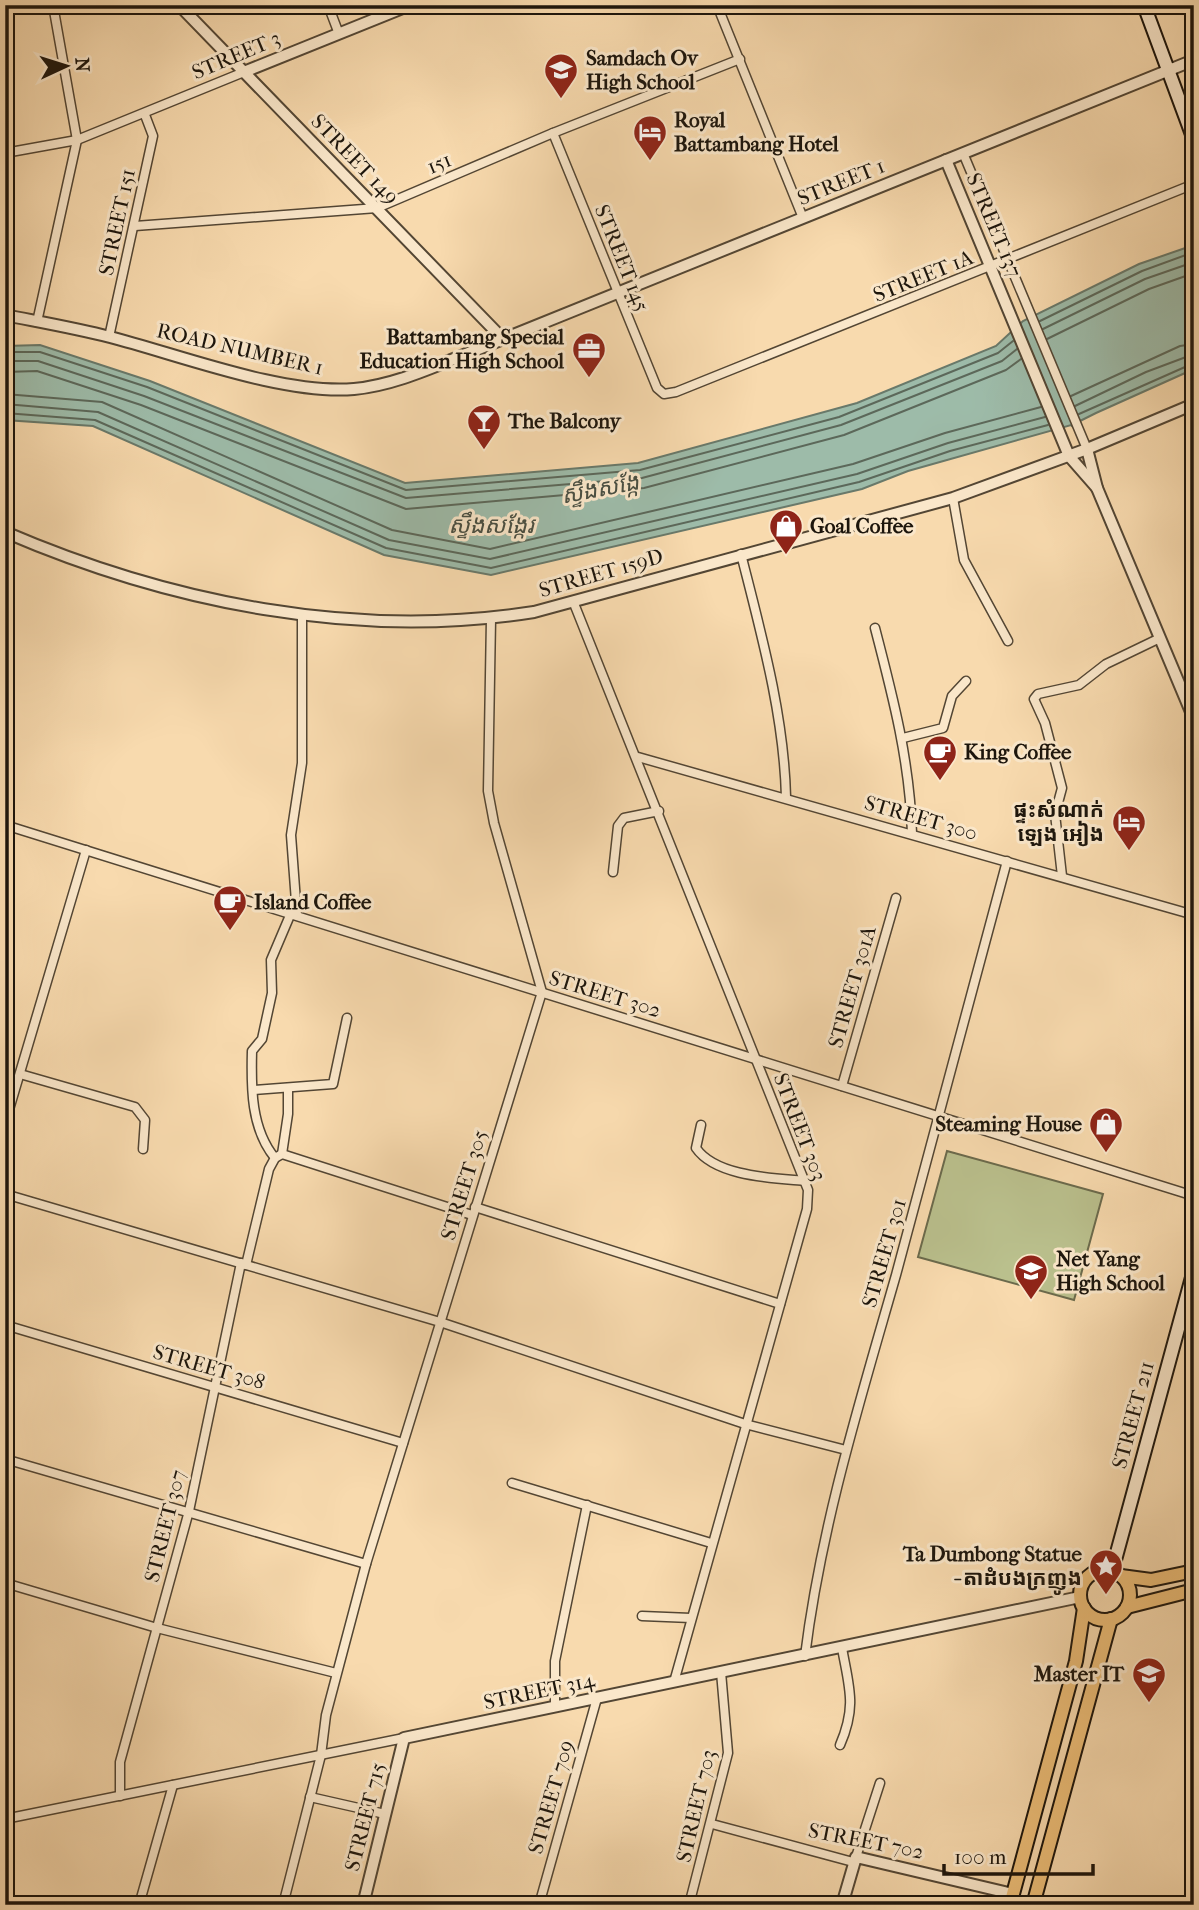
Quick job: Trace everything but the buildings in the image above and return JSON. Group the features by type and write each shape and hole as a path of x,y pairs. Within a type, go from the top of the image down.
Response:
{"main road":[{"path":"1144,5 1194,140"},
{"name":"STREET 211","path":"1117,1574 1194,1270"},
{"path":"1012,1899 1076,1661 1083,1584 1092,1574 1117,1574 1151,1580 1194,1571"},
{"path":"1117,1574 1129,1587 1127,1606"},
{"path":"1033,1905 1111,1619 1127,1606 1194,1590"},
{"path":"1082,1603 1099,1619 1111,1619"}],"street":[{"path":"37,322 77,140 53,5"},
{"name":"STREET 149","path":"179,5 503,339"},
{"path":"328,5 339,34"},
{"name":"STREET 3","path":"5,153 77,140 145,115 410,5"},
{"path":"717,5 803,218"},
{"name":"151","path":"135,226 377,208 553,133 740,59"},
{"name":"STREET 1","path":"503,339 1194,60"},
{"name":"STREET 151","path":"109,337 153,136 145,115"},
{"name":"STREET 145","path":"553,133 657,388 664,394"},
{"name":"STREET 137","path":"963,153 1087,449"},
{"name":"STREET 137","path":"946,160 1069,456 1097,488"},
{"name":"STREET 1A","path":"664,394 677,392 991,268 1194,184"},
{"name":"ROAD NUMBER 1","path":"5,315 109,337 237,372 333,390 394,381 503,339"},
{"name":"STREET 159D","path":"5,533 76,563 205,597 302,615 379,623 491,619 573,601 953,498 1087,449 1194,404"},
{"path":"1087,449 1097,488 1194,719"},
{"path":"953,498 964,560 1008,641"},
{"path":"741,554 773,690 785,769 786,797"},
{"name":"STREET 303","path":"573,601 638,757 755,1059 806,1181 807,1209 674,1682"},
{"path":"302,615 302,763 291,835 294,914 271,960 272,993 264,1032 252,1051 257,1129 263,1144 278,1156 474,1211 780,1304"},
{"path":"491,619 488,791 494,823 541,992"},
{"path":"875,628 903,737 910,785 912,834"},
{"path":"1062,876 1055,814 1061,795 1061,780 1045,723 1034,699 1038,694 1069,690 1106,664 1160,638"},
{"path":"903,737 943,728 954,692 966,681"},
{"name":"STREET 300","path":"638,757 1194,915"},
{"path":"613,872 618,826 624,818 659,811"},
{"name":"STREET 302","path":"5,825 1194,1196"},
{"path":"5,1123 86,850"},
{"name":"STREET 301","path":"805,1656 813,1594 846,1451 940,1117 1007,861"},
{"name":"STREET 301A","path":"842,1086 896,898"},
{"name":"STREET 305","path":"283,1905 321,1755 336,1673 366,1564 541,992"},
{"path":"253,1090 332,1084 346,1018"},
{"path":"20,1074 135,1107 145,1120 143,1149"},
{"name":"STREET 307","path":"120,1796 120,1762 189,1511 244,1264 278,1156 288,1114 288,1088"},
{"path":"701,1125 696,1148 702,1158 748,1176 806,1181"},
{"path":"5,1194 440,1322 745,1424 846,1451"},
{"name":"STREET 308","path":"5,1325 403,1443"},
{"path":"5,1459 366,1564"},
{"path":"512,1483 711,1543"},
{"path":"555,1707 557,1651 587,1505"},
{"path":"5,1583 157,1628 336,1673"},
{"name":"STREET 314","path":"5,1819 721,1672 1082,1603"},
{"path":"642,1616 691,1618"},
{"path":"840,1745 851,1721 851,1699 842,1648"},
{"name":"STREET 703","path":"689,1905 712,1824 728,1753 721,1672"},
{"name":"STREET 709","path":"539,1905 597,1698"},
{"name":"STREET 715","path":"363,1905 404,1738"},
{"path":"842,1905 880,1783"},
{"path":"139,1905 173,1785"},
{"path":"310,1797 385,1814"},
{"name":"STREET 702","path":"712,1824 1012,1899"}],"green space":[{"path":"947,1151 1103,1194 1074,1300 918,1257"}],"water":[{"name":"ស្ទឹងសង្កែរ","path":"1194,245 1194,369 1080,421 1078,432 1071,425 908,471 862,489 491,575 384,555 93,426 5,420 5,346 40,345 150,381 405,483 638,463 857,403 996,346 1023,321 1139,264"}],"place":[{"name":"Samdach Ov High School","path":"561,100"},
{"name":"Royal Battambang Hotel","path":"650,162"},
{"name":"Battambang Special Education High School","path":"589,379"},
{"name":"The Balcony","path":"484,451"},
{"name":"Goal Coffee","path":"786,556"},
{"name":"King Coffee","path":"940,782"},
{"name":"ផ្ទះសំណាក់ ឡេង អៀង","path":"1129,852"},
{"name":"Island Coffee","path":"230,932"},
{"name":"Steaming House","path":"1106,1154"},
{"name":"Net Yang High School","path":"1031,1301"},
{"name":"Ta Dumbong Statue - តាដំបងក្រញូង","path":"1106,1596"},
{"name":"Master IT","path":"1149,1704"}],"water label":[{"name":"ស្ទឹងសង្កែ","path":"600,489"}]}
